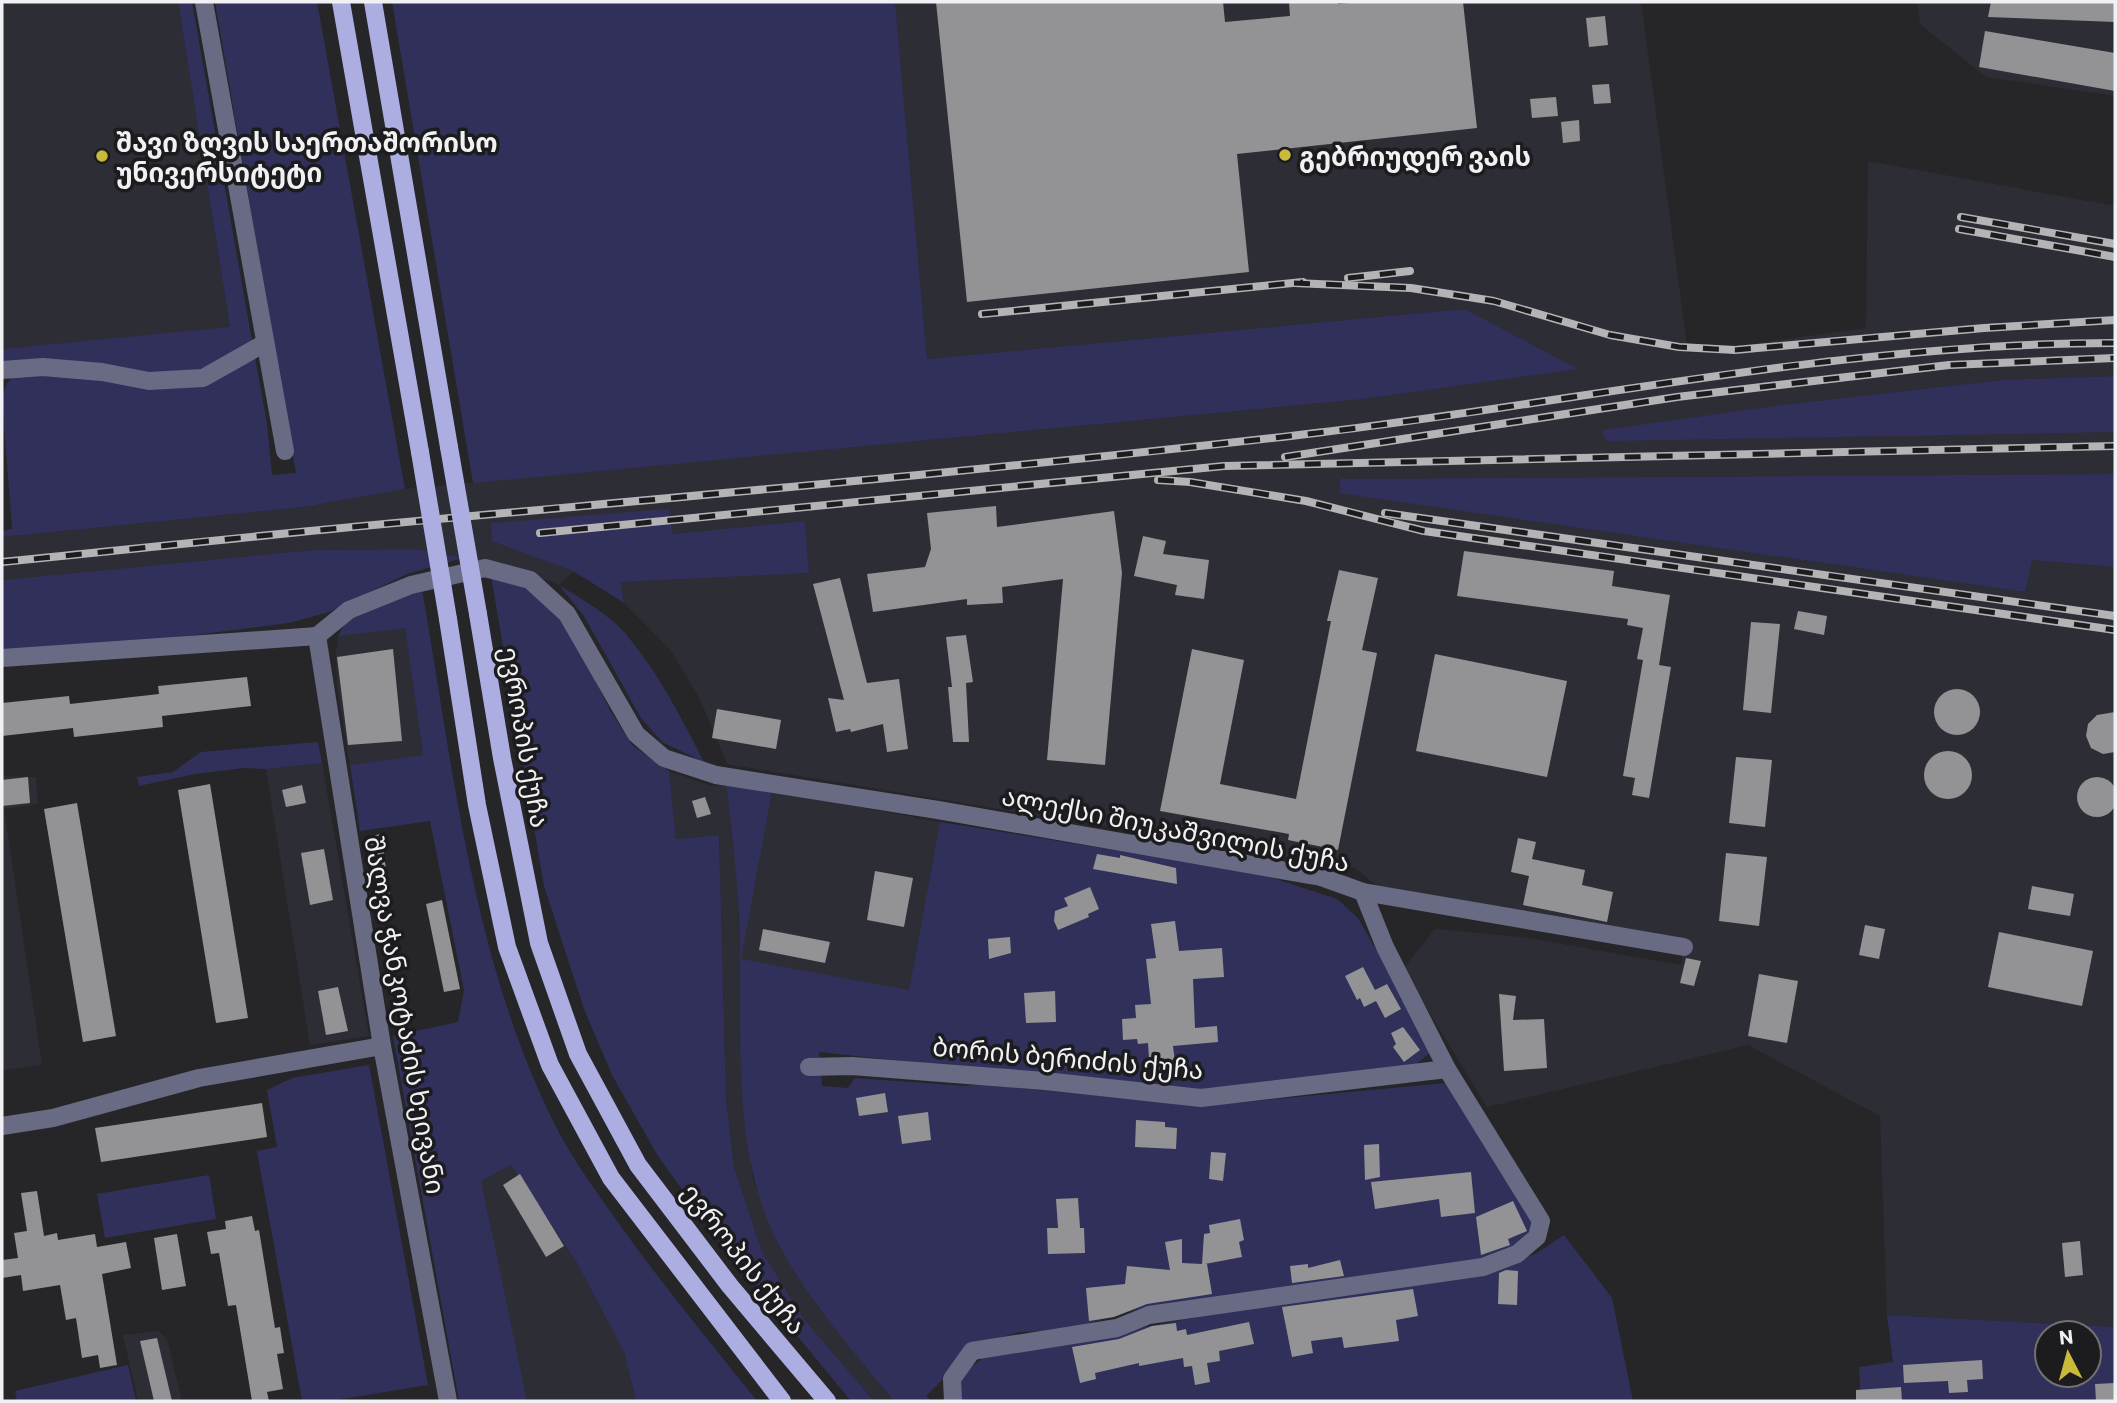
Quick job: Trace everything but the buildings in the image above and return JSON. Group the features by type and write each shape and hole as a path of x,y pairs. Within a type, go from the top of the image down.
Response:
{"main road":[{"path":"341,2 420,452 477,805 507,947 550,1065 611,1178 782,1401"},
{"name":"ევროპის ქუჩა","path":"373,2 502,758 539,943 578,1054 638,1165 730,1286 827,1401"}],"street":[{"path":"204,2 285,451"},
{"path":"2,370 43,367 102,372 149,381 203,378 265,343"},
{"name":"ალექსი შიუკაშვილის ქუჩა","path":"317,636 349,610 386,595 411,585 485,568 530,580 567,614 636,734 664,758 716,775 938,810 1308,875 1363,892 1385,947 1447,1069 1541,1221 1537,1237 1517,1254 1483,1267 1149,1315 1117,1328 972,1351 952,1379 953,1401"},
{"path":"2,658 317,636"},
{"name":"შალვა ჭანკოტაძის ხეივანი","path":"317,636 382,1046 448,1401"},
{"path":"1363,892 1685,947"},
{"path":"2,1126 53,1118 200,1078 382,1046"},
{"name":"ბორის ბერიძის ქუჩა","path":"809,1067 852,1066 1045,1081 1201,1098 1447,1069"}],"shaded area":[{"name":"შავი ზღვის საერთაშორისო უნივერსიტეტი","path":"2,2 178,2 230,328 2,349"},
{"path":"178,2 192,2 253,346 192,374 2,366 2,349 230,327"},
{"path":"215,2 317,2 405,489 304,507 2,537 2,531 12,529 2,397 7,383 13,377 44,373 148,385 255,357 267,424 272,475 296,473"},
{"path":"392,2 895,2 927,359 1465,309 1578,369 1364,399 473,483"},
{"path":"895,2 1641,2 1688,353 1866,328 1868,161 2115,206 2115,376 2001,380 1782,405 1603,430 2115,432 2115,474 1340,479 1339,492 2025,592 2031,560 2115,567 2115,1327 2103,1326 2103,1319 2033,1319 2033,1323 1887,1315 1880,1116 1748,1045 1487,1107 1403,969 1435,929 1522,937 1681,965 1685,940 1380,888 1355,868 727,764 699,697 671,651 624,603 621,582 809,573 805,521 673,534 669,509 493,541 574,571 559,585 503,563 416,549 313,550 2,580 2,537 304,507 405,489 1364,399 1577,369 1465,309 927,359"},
{"path":"1917,2 2115,2 2115,96 1986,77 1920,24"},
{"path":"2115,376 2115,432 1606,441 1602,430 1782,405 2001,380"},
{"path":"2115,474 2115,567 2032,560 2025,592 1339,493 1340,479"},
{"path":"669,509 673,534 805,521 809,573 621,582 624,603 573,571 492,541 491,523"},
{"path":"416,549 463,558 407,574 329,612 289,623 123,644 2,651 2,580 313,550"},
{"path":"491,576 504,578 529,590 566,623 611,712 632,745 669,771 676,839 719,835 726,1099 734,1167 762,1252 804,1319 874,1401 851,1401 722,1245 658,1156 612,1075 584,1009 544,886"},
{"path":"559,585 602,613 625,633 658,679 704,762 662,742 641,718 584,616"},
{"path":"422,589 456,793 484,929 526,1060 554,1123 592,1185 651,1267 757,1401 636,1401 624,1352 576,1261 511,1165 481,1181 527,1401 459,1401 393,1036 458,1022 464,990 430,821 360,831 350,765 423,755 405,628 338,636 350,616"},
{"path":"405,627 423,756 350,765 337,687 338,636"},
{"path":"318,742 322,763 195,774 139,786 137,777 173,772 201,752"},
{"path":"322,763 369,1036 310,1045 266,769"},
{"path":"669,771 711,786 726,785 736,857 740,954 772,791 940,822 909,990 740,960 743,1101 753,1179 779,1246 817,1306 894,1401 874,1401 804,1319 762,1252 734,1167 726,1099 719,835 676,839"},
{"path":"2,776 36,777 38,804 4,809 42,1065 2,1070"},
{"path":"726,785 772,791 741,959 909,990 940,822 1257,873 1337,899 1358,918 1425,1036 1431,1052 1410,1069 1205,1093 819,1052 822,1086 848,1088 855,1078 965,1086 981,1084 1202,1106 1446,1083 1532,1222 1528,1234 1520,1243 1498,1257 1135,1310 1062,1331 1018,1332 973,1346 959,1354 947,1375 926,1396 932,1401 894,1401 834,1327 792,1268 765,1214 754,1179 743,1107 739,916"},
{"path":"369,1065 428,1385 330,1401 302,1401 257,1151 277,1147 267,1090 292,1078"},
{"path":"511,1165 576,1261 624,1352 636,1401 525,1401 481,1181"},
{"path":"209,1175 216,1219 105,1238 97,1194"},
{"path":"1564,1235 1612,1298 1633,1401 960,1401 956,1396 965,1372 983,1358 1271,1303 1499,1268 1537,1253"},
{"path":"1887,1315 2033,1323 2033,1389 2103,1389 2103,1326 2115,1327 2115,1401 1861,1401 1859,1367 1893,1362"},
{"path":"158,1331 167,1339 182,1401 138,1401 123,1335"},
{"path":"128,1365 136,1401 17,1401 15,1391"}],"railway":[{"path":"1961,217 2115,244"},
{"path":"1959,229 2115,257"},
{"path":"1348,278 1410,271"},
{"path":"982,314 1303,282"},
{"path":"1294,283 1411,288 1494,301 1610,335 1679,347 1735,350 1984,328 2115,320"},
{"path":"2,562 1176,449 1401,422 1706,377 1910,353 2115,343"},
{"path":"1285,457 1677,397 1949,365 2115,358"},
{"path":"540,533 1224,466 2115,446"},
{"path":"1158,480 1190,482 1306,501 1424,531 2115,630"},
{"path":"1385,513 2115,616"}],"place":[{"name":"გებრიუდერ ვაის","path":"1285,155"},
{"name":"შავი ზღვის საერთაშორისო უნივერსიტეტი","path":"102,156"}]}
